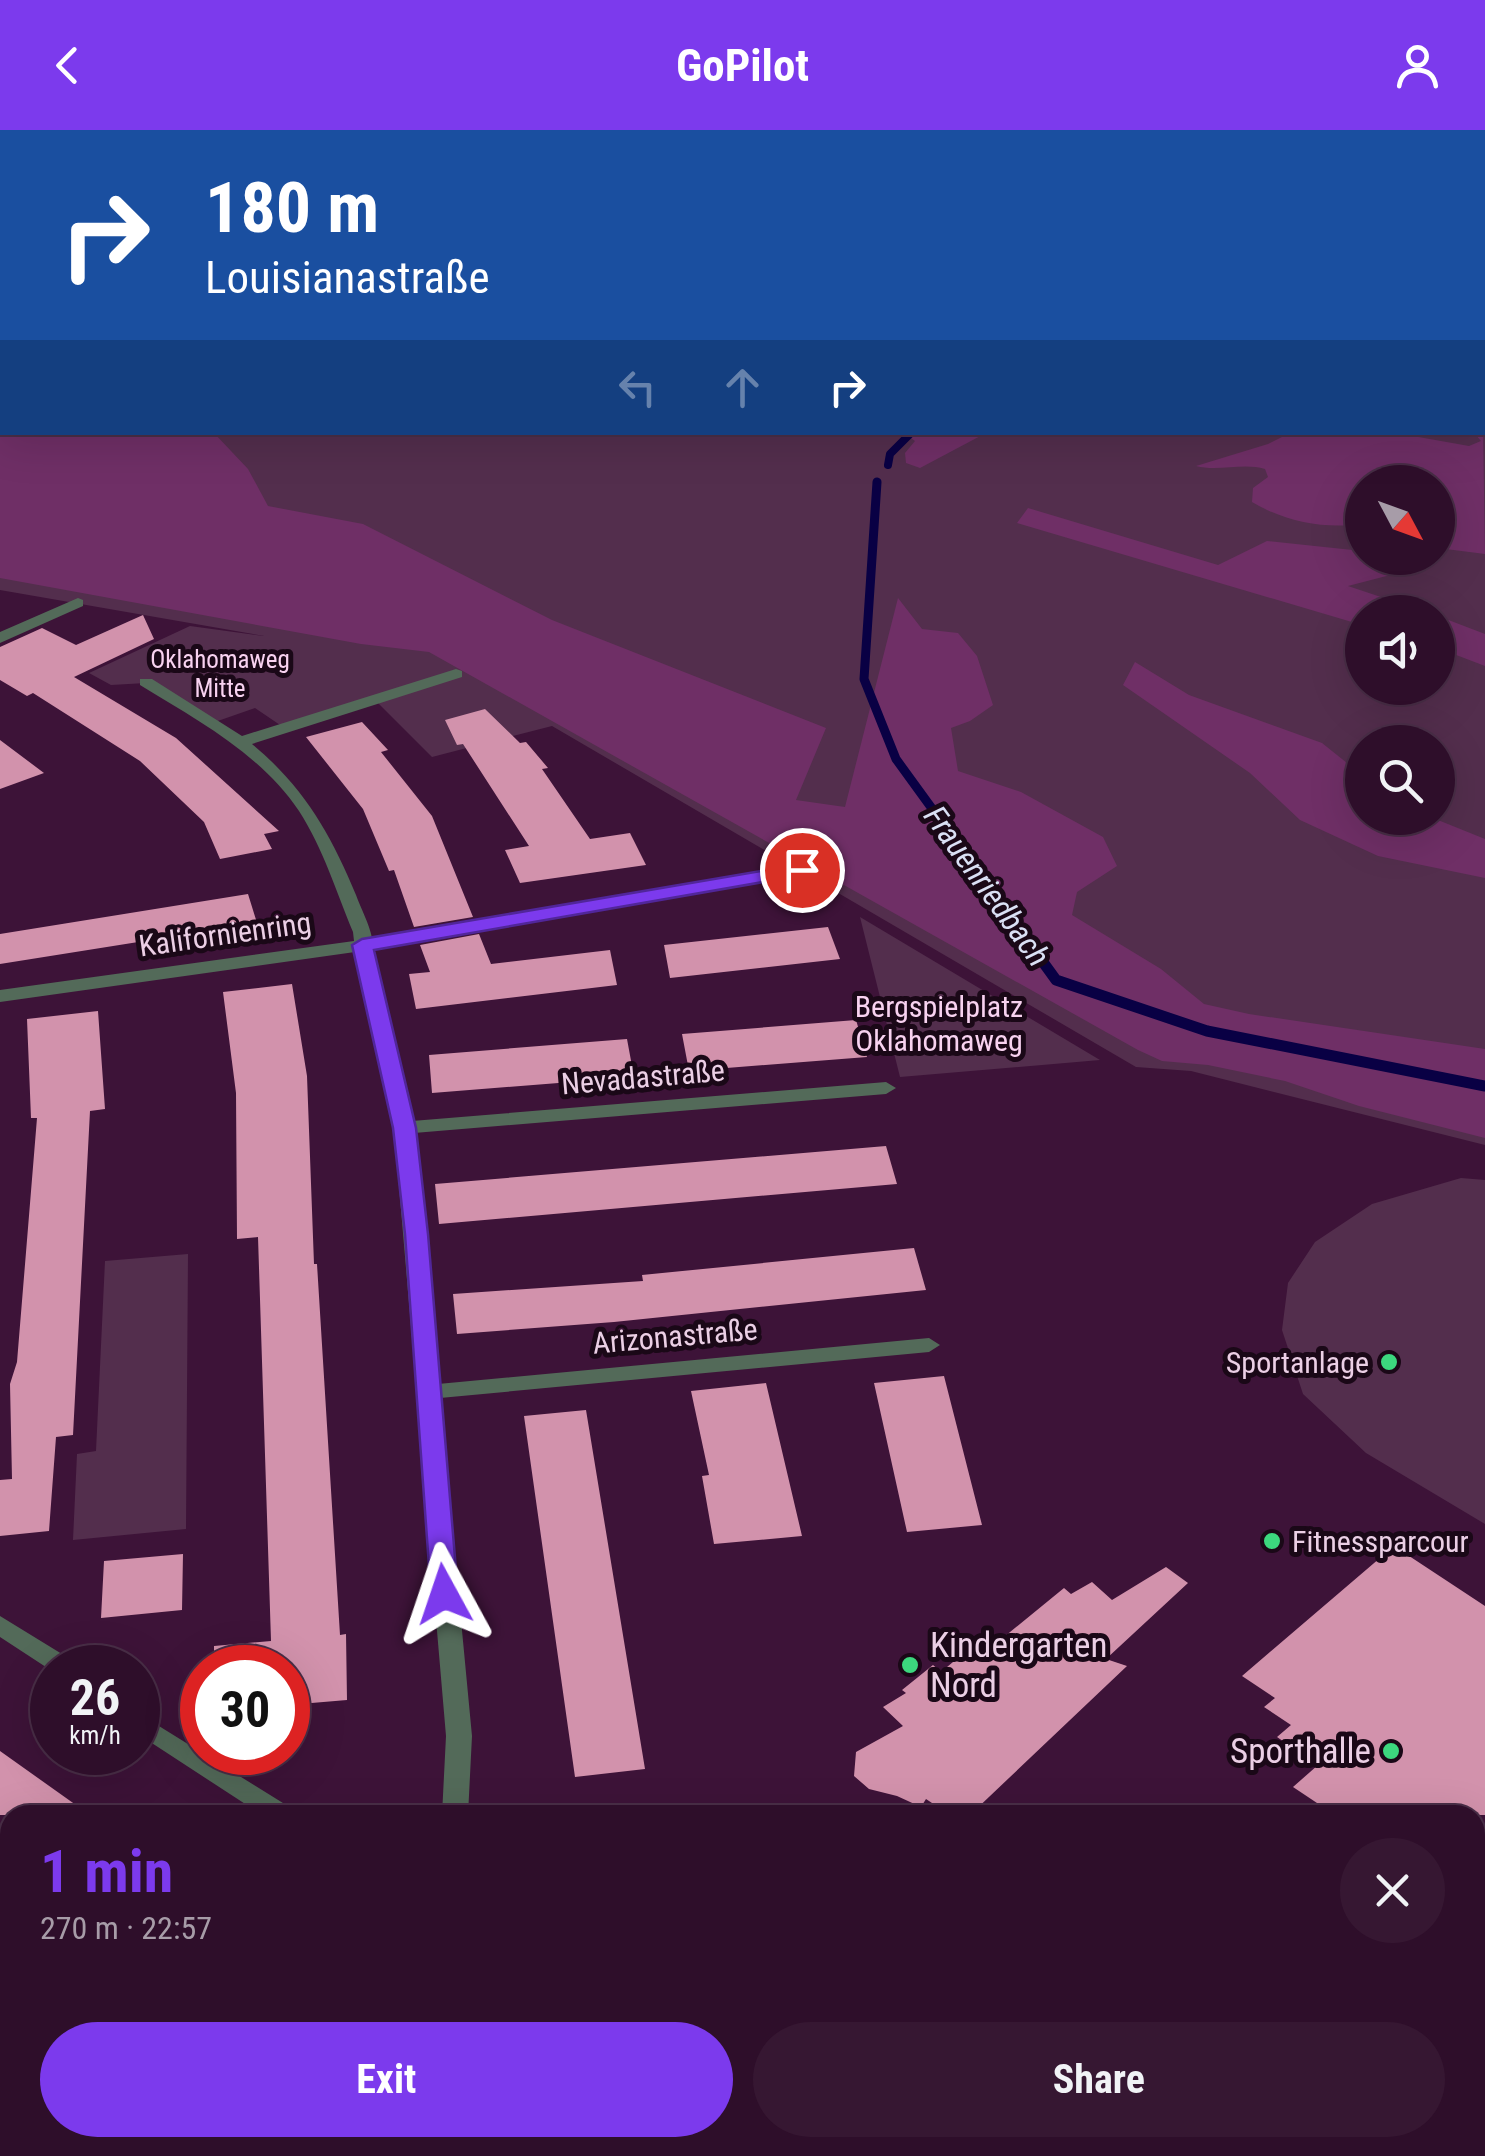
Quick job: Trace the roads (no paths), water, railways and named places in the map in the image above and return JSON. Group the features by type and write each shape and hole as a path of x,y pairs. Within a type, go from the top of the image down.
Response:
{"street":[{"path":"0,638 78,602"},
{"path":"240,742 456,674"},
{"path":"146,682 240,742 270,766 319,831 362,932 404,1128 459,1736 456,1805"},
{"name":"Kalifornienring","path":"0,996 362,945 802,870"},
{"name":"Nevadastraße","path":"404,1128 886,1088"},
{"name":"Arizonastraße","path":"428,1392 929,1345"},
{"path":"0,1625 31,1645"},
{"path":"160,1736 267,1805"}],"waterway":[{"name":"Frauenriedbach","path":"888,465 890,454 909,435"},
{"name":"Frauenriedbach","path":"877,482 864,679 896,759 1005,909"},
{"name":"Frauenriedbach","path":"1003,907 1056,980 1207,1031 1485,1086"}],"place":[{"name":"Sportanlage","path":"1389,1362"},
{"name":"Fitnessparcour","path":"1272,1541"},
{"name":"Kindergarten Nord","path":"910,1665"},
{"name":"Sporthalle","path":"1391,1751"}],"park label":[{"name":"Oklahomaweg Mitte","path":"220,674"},
{"name":"Bergspielplatz Oklahomaweg","path":"939,1023"}]}
